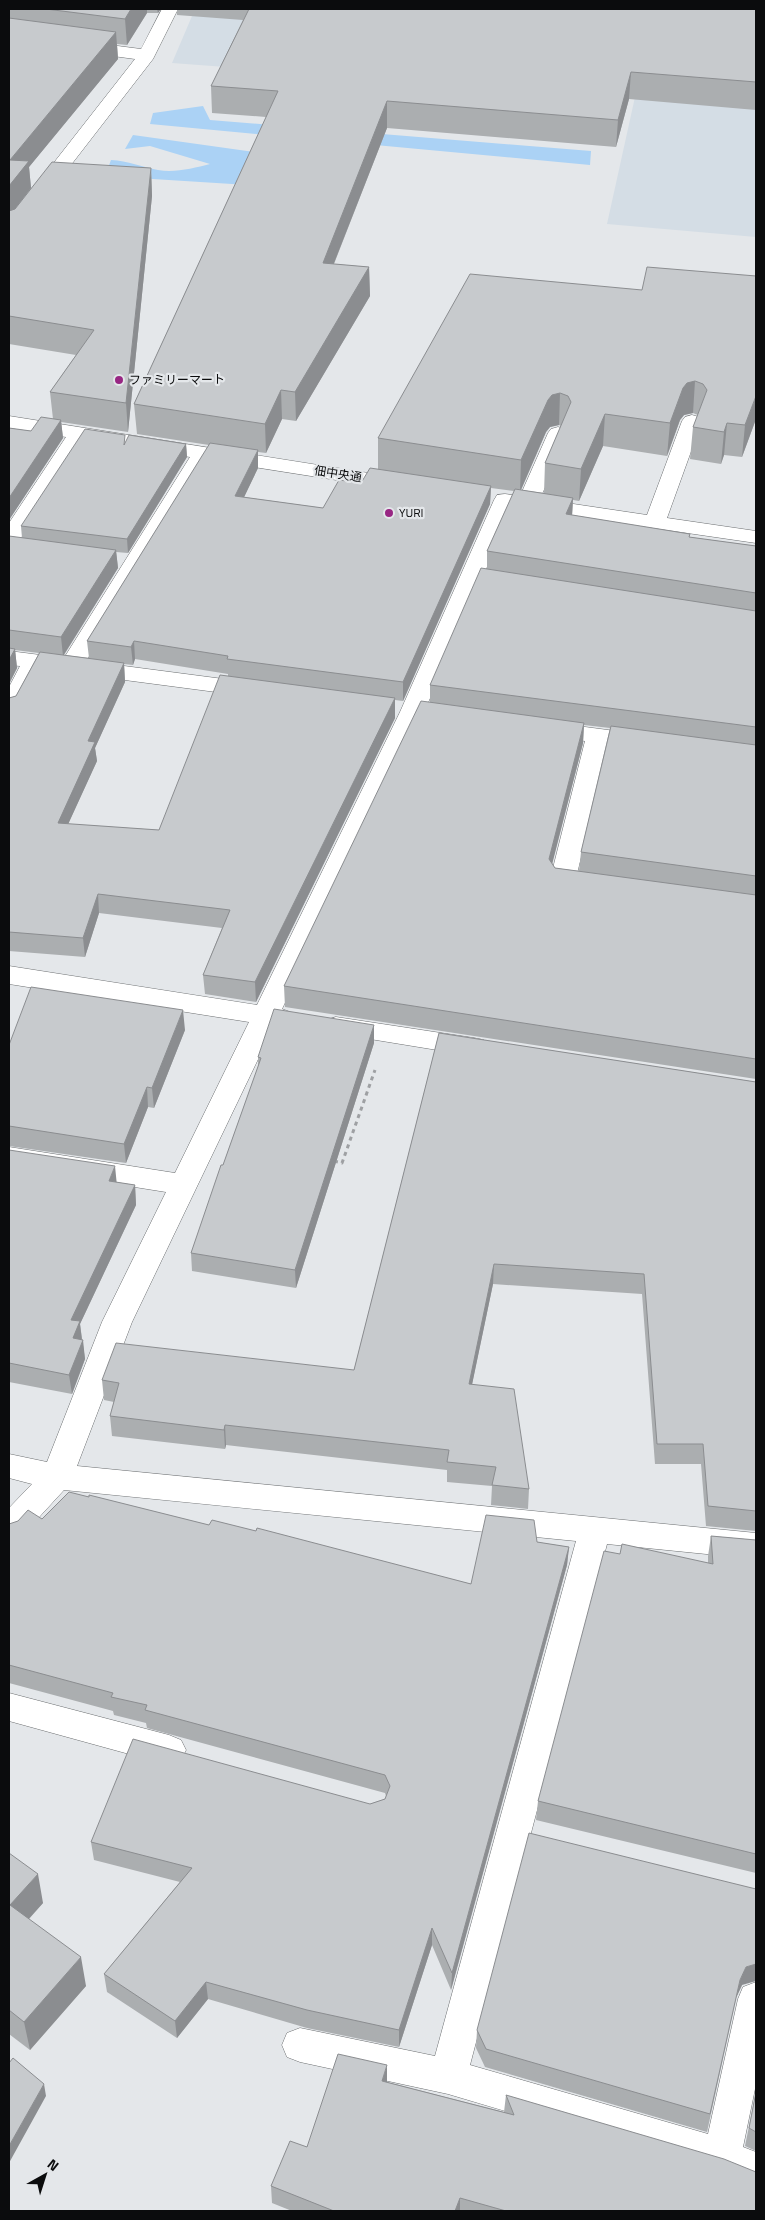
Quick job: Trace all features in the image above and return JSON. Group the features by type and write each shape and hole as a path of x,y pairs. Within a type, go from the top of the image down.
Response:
{"street":[{"path":"9,232 148,55 170,9"},
{"path":"9,37 148,55"},
{"path":"9,203 29,206"},
{"path":"655,522 692,421"},
{"name":"佃中央通","path":"9,422 420,487"},
{"path":"15,544 79,433"},
{"path":"528,503 558,433"},
{"path":"71,666 126,560 203,452"},
{"path":"9,1529 56,1477 116,1322 412,712 481,578 496,499 756,537"},
{"path":"9,658 276,693"},
{"path":"9,709 34,661"},
{"path":"530,727 667,745"},
{"path":"598,736 563,880 611,887"},
{"path":"9,975 495,1051"},
{"path":"9,1157 183,1185"},
{"path":"9,1466 56,1477 756,1546"},
{"path":"448,2076 528,1834 595,1531"},
{"path":"9,1707 200,1758"},
{"path":"722,2157 756,1999"},
{"path":"300,2045 448,2076 722,2157 756,2171"}],"path":[{"path":"332,1161 342,1163 388,1034"}],"shaded area":[{"path":"195,9 756,9 756,237 607,224 635,97 172,63"},
{"path":"203,106 210,120 591,151 590,165 150,124 153,113"},
{"path":"133,135 275,155 262,186 105,176 111,160 164,171 184,170 210,164 150,146 125,149"}],"building":[{"path":"46,9 131,9 125,19"},
{"path":"249,9 756,9 756,82 631,72 618,120 387,101 323,263 369,267 295,392 281,390 265,424 134,404 278,91 211,86"},
{"path":"9,18 116,32 10,160 29,161 9,186"},
{"path":"52,162 151,168 126,403 50,392 94,330 9,316 9,211 15,209"},
{"path":"647,267 756,276 756,396 745,425 727,423 724,432 693,427 707,390 703,384 695,381 687,383 683,388 670,423 605,414 581,469 545,463 571,402 568,396 560,393 552,395 548,400 521,460 378,438 470,274 642,290"},
{"path":"41,417 61,420 9,498 9,428 31,431"},
{"path":"85,429 125,435 124,445 129,435 186,444 127,539 21,526"},
{"path":"210,443 258,450 235,496 323,508 339,480 361,483 370,468 491,486 403,682 227,659 228,656 134,641 131,647 87,641"},
{"path":"515,489 573,498 566,514 690,534 689,537 756,546 756,593 487,551"},
{"path":"9,536 116,550 61,637 9,630"},
{"path":"481,568 756,611 756,727 430,685"},
{"path":"9,648 15,649 9,660"},
{"path":"40,652 124,663 88,741 95,742 58,823 159,830 220,675 395,698 255,982 203,975 230,910 98,894 83,938 9,932 9,698 16,696"},
{"path":"421,701 584,723 549,859 555,868 756,895 756,1059 284,986"},
{"path":"611,726 756,745 756,876 581,852"},
{"path":"31,987 183,1010 152,1088 147,1087 124,1144 9,1126 9,1045"},
{"path":"274,1009 374,1025 295,1270 191,1253 261,1058 258,1057"},
{"path":"439,1033 756,1082 756,1511 708,1506 703,1444 657,1444 644,1274 494,1264 469,1384 514,1389 529,1489 492,1485 496,1467 447,1462 449,1450 225,1425 224,1430 110,1416 119,1383 102,1380 116,1343 354,1370"},
{"path":"9,1150 115,1166 109,1181 135,1185 71,1320 80,1321 73,1338 83,1340 69,1375 9,1363"},
{"path":"69,1492 89,1497 89,1495 209,1525 212,1520 256,1531 257,1528 471,1584 486,1515 534,1520 537,1542 569,1547 452,1973 432,1928 399,2030 307,2010 206,1982 175,2021 104,1974 192,1868 91,1842 133,1739 370,1804 385,1799 390,1786 385,1775 145,1710 147,1705 111,1697 113,1693 9,1665 9,1524 18,1521 28,1510 42,1519"},
{"path":"711,1536 756,1540 756,1854 538,1801 604,1551 620,1554 622,1544 713,1564"},
{"path":"529,1833 756,1889 756,1964 746,1967 740,1980 710,2114 486,2049 477,2030"},
{"path":"9,1853 38,1874 10,1905 81,1957 24,2022 9,2010"},
{"path":"338,2054 387,2065 382,2081 514,2115 506,2095 724,2159 756,2172 756,2211 506,2211 460,2198 455,2211 334,2211 271,2186 290,2141 307,2147"},
{"path":"13,2058 44,2084 9,2146 9,2063"},
{"path":"756,2092 756,2132 749,2128"}],"place":[{"name":"ファミリーマート","path":"119,380"},
{"name":"YURI","path":"389,513"}]}
